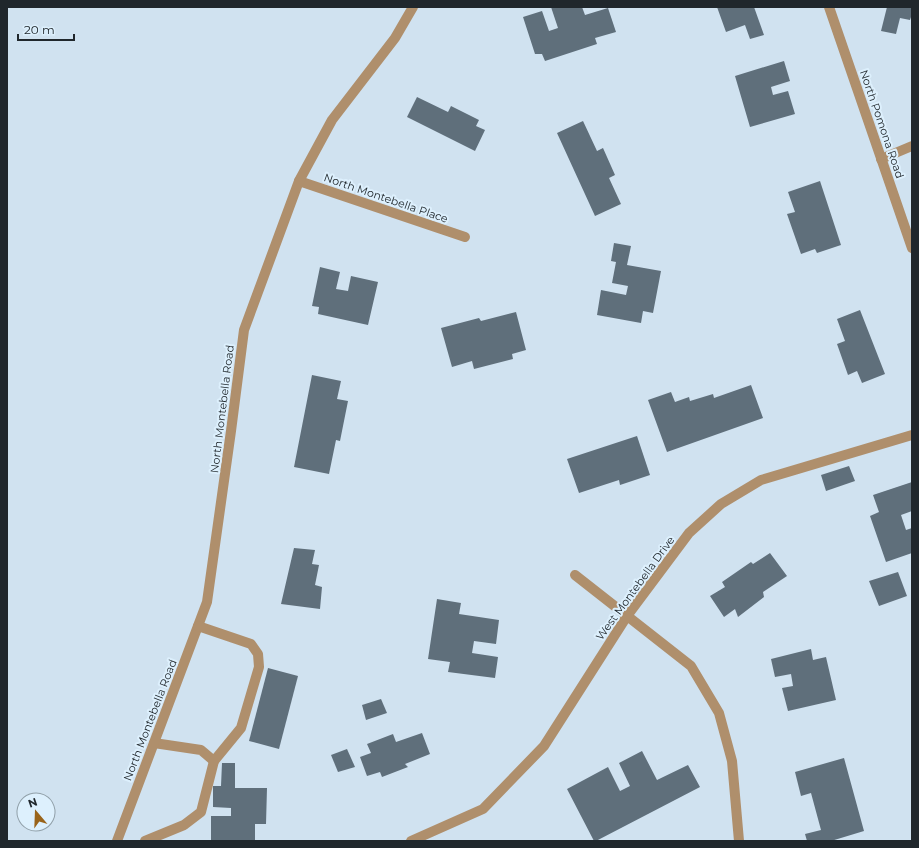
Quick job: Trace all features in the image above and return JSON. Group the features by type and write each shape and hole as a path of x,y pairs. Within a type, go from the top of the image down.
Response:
{"street":[{"name":"North Montebella Road","path":"117,841 208,602 244,330 299,181 332,120 395,38 412,7"},
{"name":"North Pomona Road","path":"829,7 912,248"},
{"path":"881,159 912,146"},
{"name":"North Montebella Place","path":"299,181 465,237"},
{"name":"West Montebella Drive","path":"411,841 483,809 544,746 627,616 690,533 721,504 761,480 912,435"},
{"path":"575,575 691,666 719,714 732,762 739,841"},
{"path":"145,841 184,825 201,812 214,761 241,728 259,667 258,654 251,644 198,626"},
{"path":"154,743 202,750 214,761"}],"building":[{"path":"551,7 582,7 585,15 608,8 616,32 595,38 597,44 545,61 542,54 535,54 523,17 542,11 549,31 558,28"},
{"path":"717,7 754,7 764,35 750,39 745,25 726,32"},
{"path":"887,7 912,7 910,20 900,18 896,34 881,31"},
{"path":"784,61 790,81 771,87 773,95 788,91 795,114 750,127 735,76"},
{"path":"417,97 448,112 451,106 479,120 476,126 485,130 475,151 407,117"},
{"path":"583,121 597,151 603,148 615,175 609,178 621,204 595,216 557,133"},
{"path":"820,181 841,245 817,253 815,249 801,254 787,214 795,212 788,192"},
{"path":"614,243 631,246 627,265 661,271 653,313 643,311 641,323 597,315 601,290 626,295 628,286 612,283 616,262 611,261"},
{"path":"320,267 340,272 336,289 348,291 351,276 378,282 368,325 318,314 319,307 312,306"},
{"path":"860,310 885,374 862,383 857,371 848,375 837,344 845,341 837,319"},
{"path":"516,312 526,350 512,354 513,359 474,369 472,361 452,367 441,328 479,318 481,321"},
{"path":"312,375 341,381 337,399 348,401 340,441 336,440 329,474 294,467"},
{"path":"751,385 763,418 667,452 648,400 671,392 675,402 689,397 690,401 713,394 714,398"},
{"path":"637,436 650,475 620,485 619,480 579,493 567,459"},
{"path":"849,466 855,481 826,491 821,475"},
{"path":"912,482 912,511 901,515 906,530 912,528 912,553 886,562 870,516 879,512 873,495"},
{"path":"294,548 315,550 312,564 319,565 315,585 322,587 320,609 281,604"},
{"path":"770,553 787,576 763,592 764,597 738,617 735,609 724,617 710,596 725,587 722,582 751,562 753,564"},
{"path":"898,572 907,596 879,606 869,581"},
{"path":"437,599 461,603 459,614 499,620 496,644 474,641 472,653 498,657 495,678 448,672 450,662 428,659"},
{"path":"811,649 813,660 826,657 836,700 788,711 782,688 793,686 791,674 775,677 771,659"},
{"path":"268,668 298,676 279,749 249,741"},
{"path":"381,699 387,713 366,720 362,705"},
{"path":"422,733 430,754 405,764 408,767 382,777 380,772 367,776 360,757 371,753 367,744 393,734 396,742"},
{"path":"347,749 355,767 338,772 331,755"},
{"path":"642,751 657,780 688,765 700,787 594,841 567,789 608,767 620,791 630,786 619,763"},
{"path":"844,758 864,831 831,841 807,841 805,834 821,830 811,793 801,796 795,772"},
{"path":"222,763 235,763 235,788 267,788 266,824 255,824 255,840 211,840 211,816 231,816 231,808 213,807 213,786 221,786"}]}
